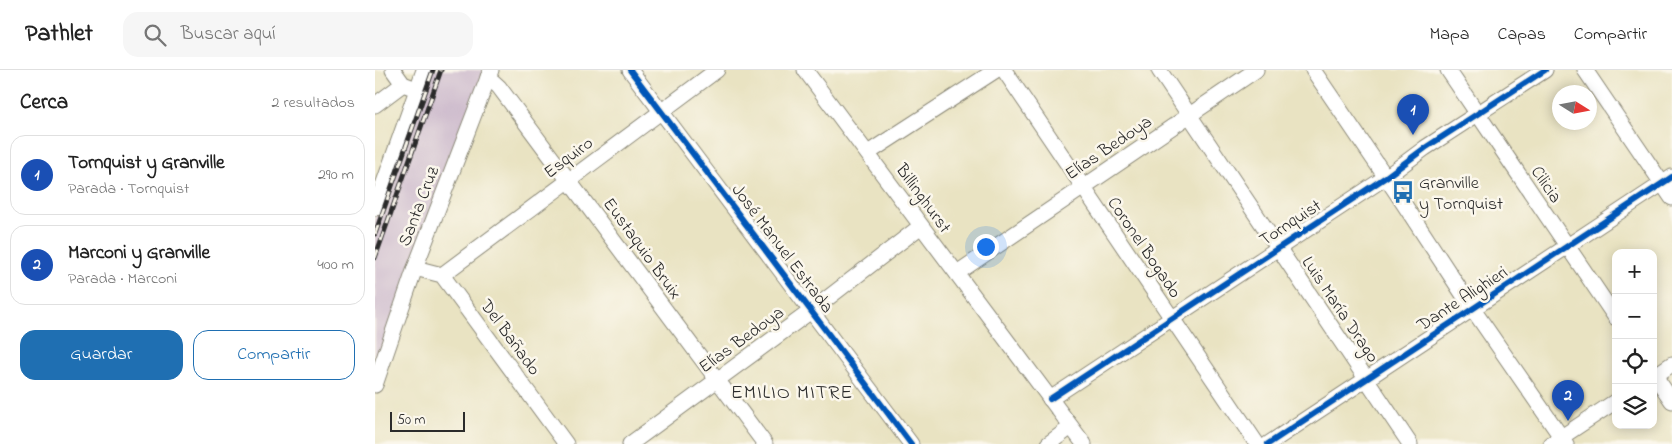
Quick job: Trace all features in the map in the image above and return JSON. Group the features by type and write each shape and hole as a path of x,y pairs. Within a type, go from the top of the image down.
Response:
{"street":[{"path":"393,70 410,87"},
{"path":"375,105 410,87 424,70"},
{"name":"José Manuel Estrada","path":"630,70 911,444"},
{"name":"Esquiro","path":"442,275 717,70"},
{"name":"Billinghurst","path":"805,70 1084,444"},
{"path":"868,153 996,70"},
{"name":"Coronel Bogado","path":"1004,70 1257,444"},
{"name":"Luis María Drago","path":"1159,70 1410,444"},
{"name":"Elías Bedoya","path":"957,273 1256,70"},
{"path":"1313,70 1473,308 1559,442 1612,404"},
{"name":"Cilicia","path":"1449,70 1612,312"},
{"name":"Tornquist","path":"1050,399 1545,70"},
{"path":"1585,70 1667,180 1672,198"},
{"name":"Eustaquio Bruix","path":"489,74 765,444"},
{"name":"Santa Cruz","path":"375,385 415,268 489,74"},
{"path":"375,208 410,87"},
{"name":"Dante Alighieri","path":"1268,444 1667,180"},
{"name":"Elías Bedoya","path":"630,444 811,311 921,226"},
{"path":"415,268 442,275"},
{"name":"Del Bañado","path":"442,275 566,444"},
{"path":"1657,373 1672,364"},
{"path":"1657,379 1672,401"},
{"path":"1049,444 1071,427"}],"shaded area":[{"path":"426,70 485,70 375,382 375,217"}],"railway":[{"path":"375,234 433,70"},
{"path":"375,258 441,70"}],"cycle path":[{"path":"630,70 911,444"},
{"path":"1050,399 1545,70"},
{"path":"1268,444 1672,177"}],"place":[{"name":"Tornquist y Granville","path":"1413,135"},
{"name":"Granville y Tornquist","path":"1403,192"},
{"name":"Marconi y Granville","path":"1568,421"}],"district":[{"name":"EMILIO MITRE","path":"792,391"}]}
